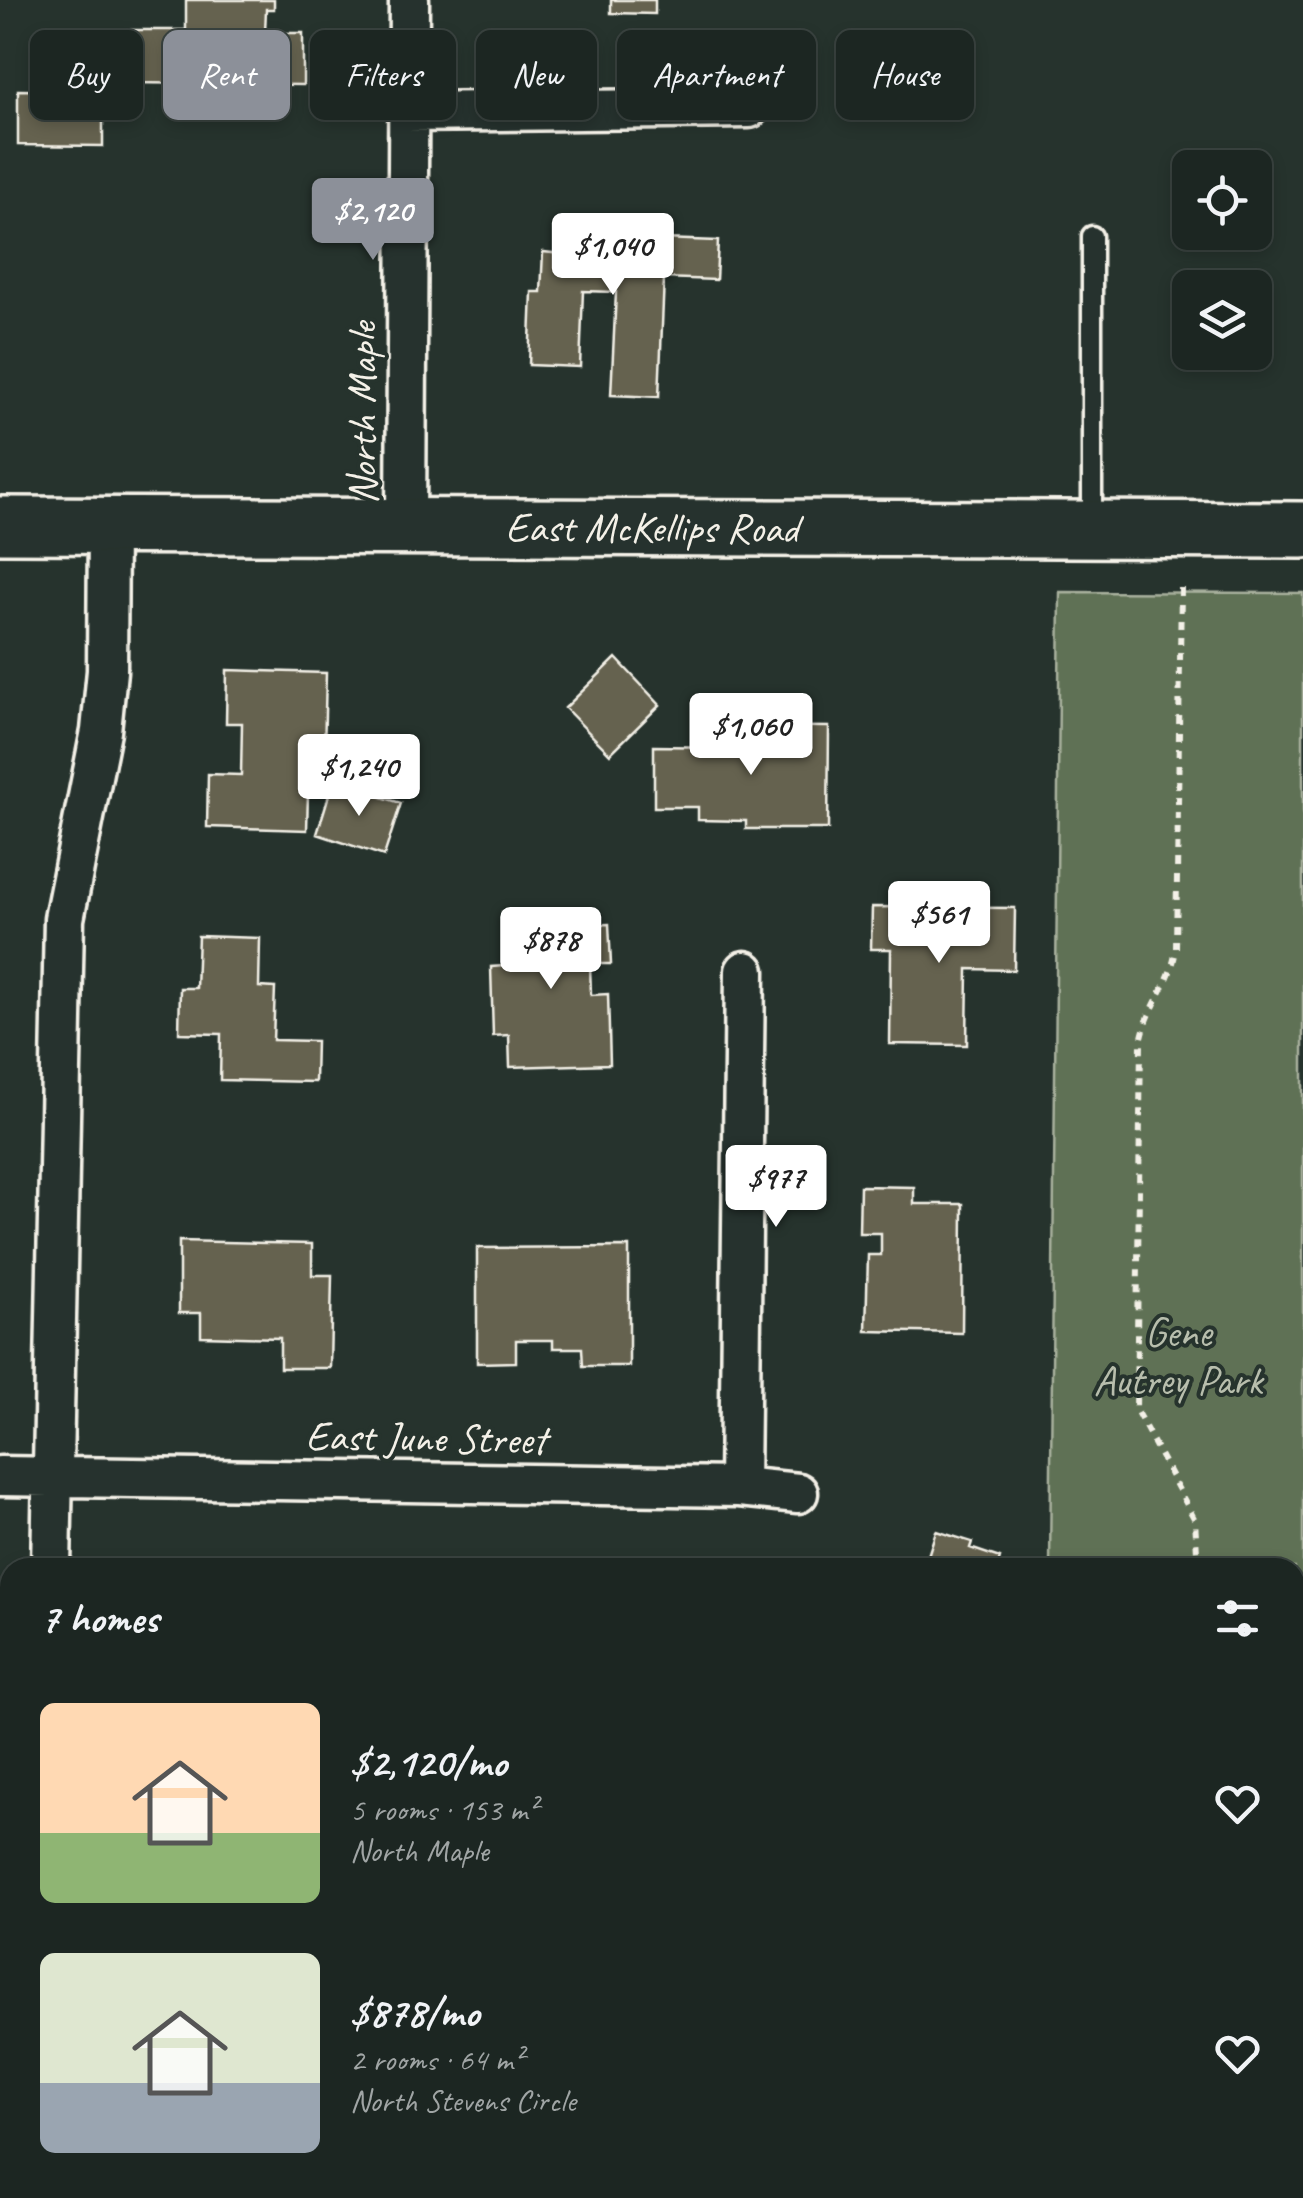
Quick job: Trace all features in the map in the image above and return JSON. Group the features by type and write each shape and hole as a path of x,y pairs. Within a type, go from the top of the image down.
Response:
{"main road":[{"name":"East McKellips Road","path":"0,525 1303,530"}],"street":[{"name":"North Maple","path":"408,30 409,0"},
{"path":"456,111 617,110"},
{"name":"North Maple","path":"406,527 407,120"},
{"path":"50,1558 64,919 102,731 107,671 108,526"},
{"path":"739,1487 745,972"},
{"name":"East June Street","path":"0,1476 739,1487 798,1492"}],"lane":[{"path":"1092,236 1092,530"}],"path":[{"path":"1181,588 1176,948 1170,976 1145,1024 1141,1042 1136,1410 1195,1520 1197,1558"}],"green space":[{"name":"Gene Autrey Park","path":"1060,592 1303,593 1303,1558 1050,1558"}],"building":[{"path":"186,0 274,0 274,9 266,9 265,30 186,30"},
{"path":"611,0 655,0 655,14 611,13"},
{"path":"143,30 163,30 163,83 143,83"},
{"path":"290,33 303,33 303,85 290,85"},
{"path":"18,90 30,90 30,120 103,120 103,146 18,145"},
{"path":"563,222 634,225 633,238 718,241 716,280 664,278 659,397 611,395 616,292 583,291 580,367 529,365 532,292 541,292 543,252 562,254"},
{"path":"616,658 660,705 610,754 565,708"},
{"path":"227,670 326,673 323,793 308,792 307,830 207,827 208,774 241,775 242,723 226,723"},
{"path":"721,726 829,727 828,829 746,829 746,821 698,820 698,807 654,807 654,746 721,747"},
{"path":"333,782 401,803 384,856 317,834"},
{"path":"872,907 1015,908 1014,970 968,969 967,1045 890,1044 891,949 871,949"},
{"path":"550,911 550,926 609,924 611,964 590,964 591,995 608,994 610,1064 510,1067 509,1035 493,1036 491,967 504,966 502,912"},
{"path":"198,936 260,938 259,987 275,988 273,1040 316,1041 315,1082 220,1080 221,1034 179,1033 180,988 196,988"},
{"path":"860,1186 914,1187 914,1204 963,1204 962,1333 866,1331 868,1255 881,1255 881,1233 859,1233"},
{"path":"179,1241 312,1244 312,1275 332,1275 330,1368 280,1368 280,1338 201,1336 201,1313 179,1313"},
{"path":"629,1247 629,1366 583,1366 582,1348 553,1348 553,1340 516,1340 516,1362 477,1363 477,1248"},
{"path":"936,1531 972,1542 970,1548 1000,1558 927,1558"}]}
